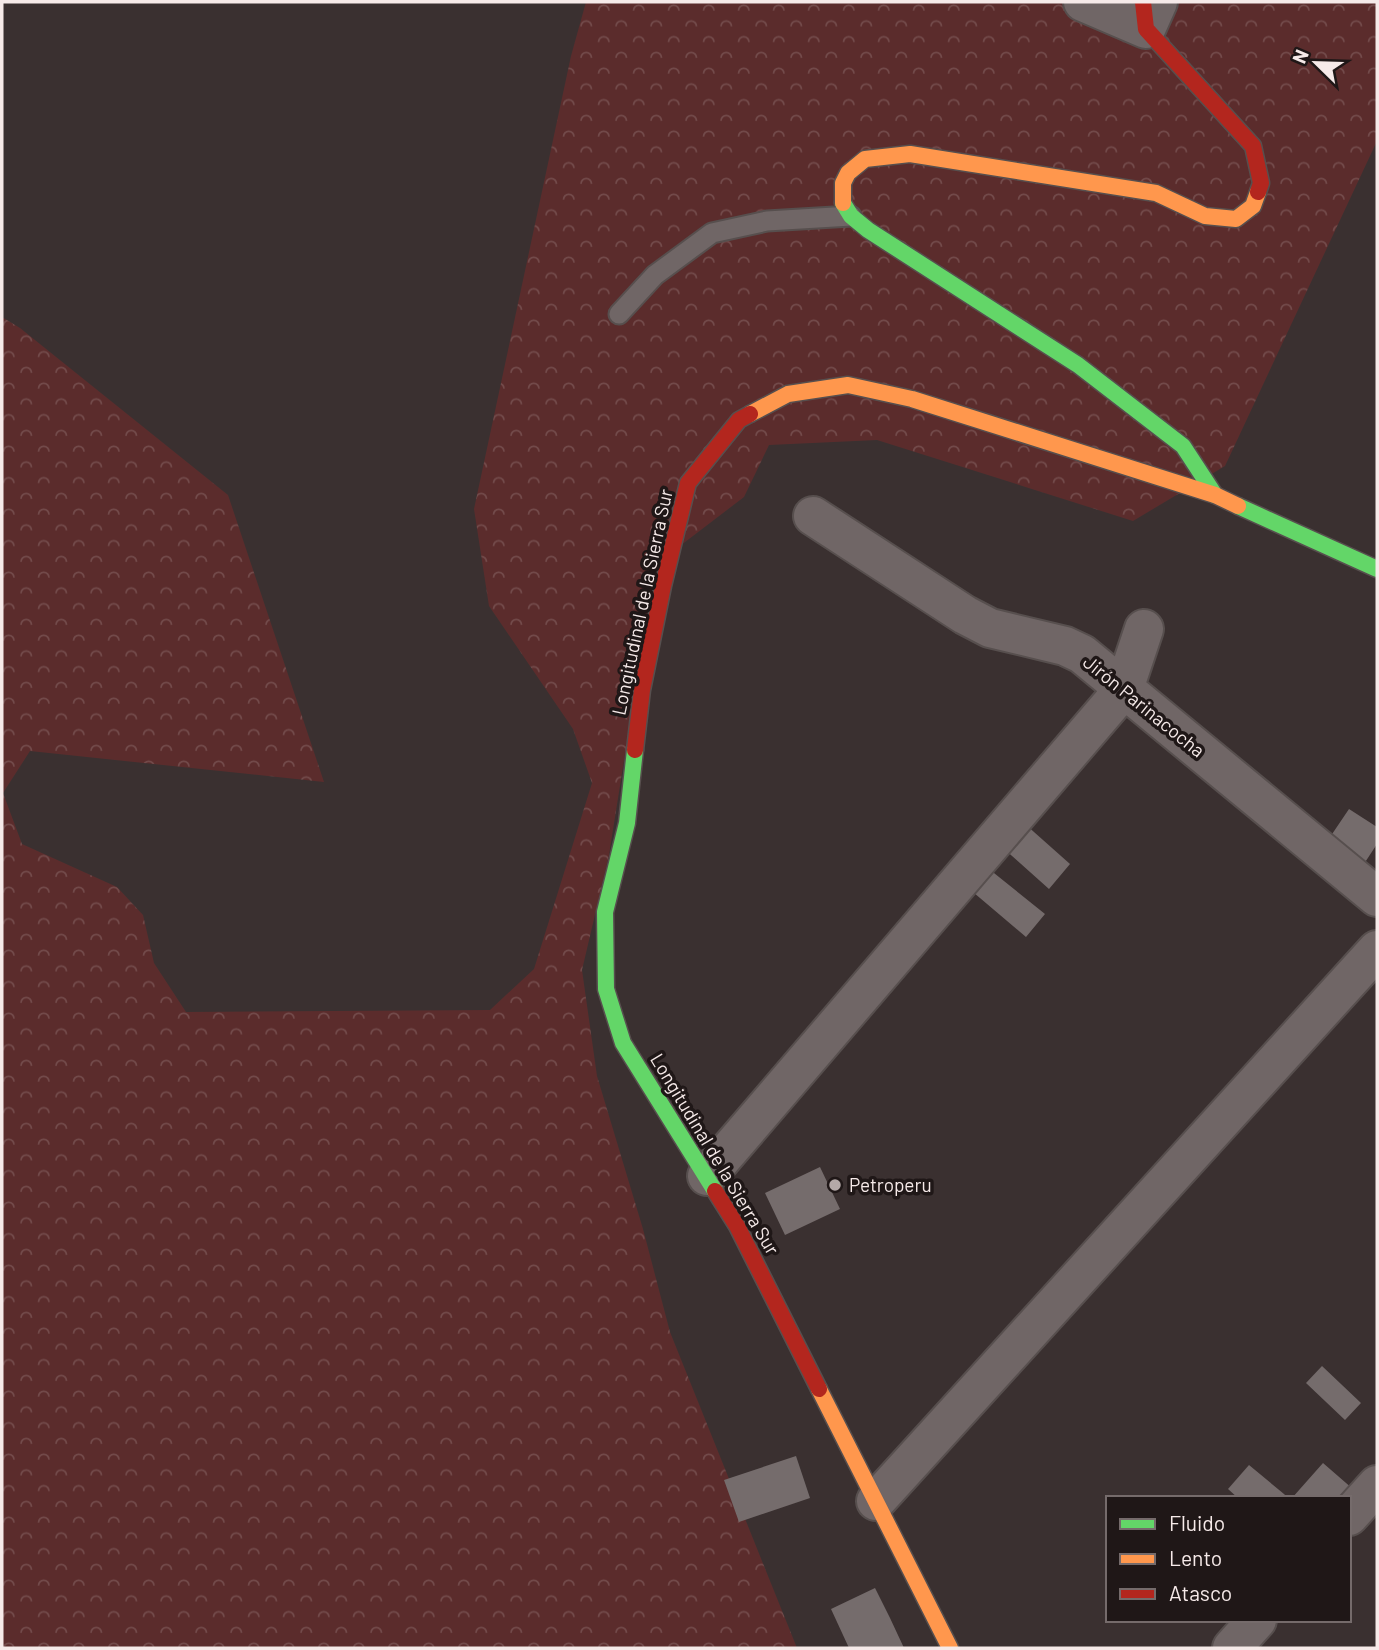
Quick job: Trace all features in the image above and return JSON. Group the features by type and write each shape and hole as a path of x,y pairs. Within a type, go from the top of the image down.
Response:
{"main road":[{"path":"1149,11 1253,146 1261,183 1253,206 1236,219 1205,216 1156,193 911,154 865,159 848,173 843,183 842,201 851,216 1078,365 1183,446 1215,495"},
{"name":"Longitudinal de la Sierra Sur","path":"950,1648 746,1243 623,1043 606,989 605,912 627,823 642,690 688,483 739,420 788,394 848,385 912,398 1215,495 1377,569"}],"street":[{"path":"1083,2 1149,11"},
{"name":"Jirón Parinacocha","path":"813,516 965,615 990,628 1065,646 1082,654 1377,897"},
{"path":"706,1176 1124,689 1144,629"},
{"path":"876,1501 1377,950"},
{"path":"1351,1515 1377,1485"},
{"path":"1232,1648 1255,1622"}],"lane":[{"path":"619,314 655,275 712,233 767,221 851,216"}],"green space":[{"path":"586,2 1377,2 1377,141 1225,466 1133,521 877,440 769,445 744,497 655,565 609,855 582,970 597,1076 643,1229 670,1332 797,1648 2,1648 2,317 20,328 228,495 324,782 30,751 3,793 22,844 117,887 143,915 154,963 186,1012 490,1010 534,969 592,783 573,729 489,606 474,509 571,56"}],"building":[{"path":"1349,809 1377,827 1377,844 1360,870 1324,846"},
{"path":"1025,824 1070,864 1049,889 1003,848"},
{"path":"984,865 1045,914 1026,937 967,887"},
{"path":"820,1167 840,1209 785,1235 765,1193"},
{"path":"1322,1366 1361,1403 1345,1420 1306,1383"},
{"path":"796,1456 810,1498 739,1522 724,1480"},
{"path":"1323,1463 1361,1496 1351,1496 1294,1496"},
{"path":"1249,1465 1286,1496 1236,1496 1228,1489"},
{"path":"875,1588 904,1648 849,1648 831,1609"}],"traffic: fast":[{"path":"843,203 851,216 868,230 1078,365 1183,446 1215,495"},
{"path":"1238,506 1377,569"},
{"path":"635,750 627,823 605,912 606,989 623,1043 715,1191"}],"traffic: slow":[{"path":"843,203 843,183 848,173 865,159 910,154 1156,193 1205,216 1236,219 1253,206 1258,192"},
{"path":"750,414 788,394 848,385 912,399 1215,495 1238,506"},
{"path":"819,1389 950,1648"}],"traffic: jam":[{"path":"1143,2 1146,29 1253,146 1261,183 1258,192"},
{"path":"635,750 642,690 688,483 739,420 750,414"},
{"path":"715,1191 737,1226 819,1389"}],"place":[{"name":"Petroperu","path":"835,1185"}]}
